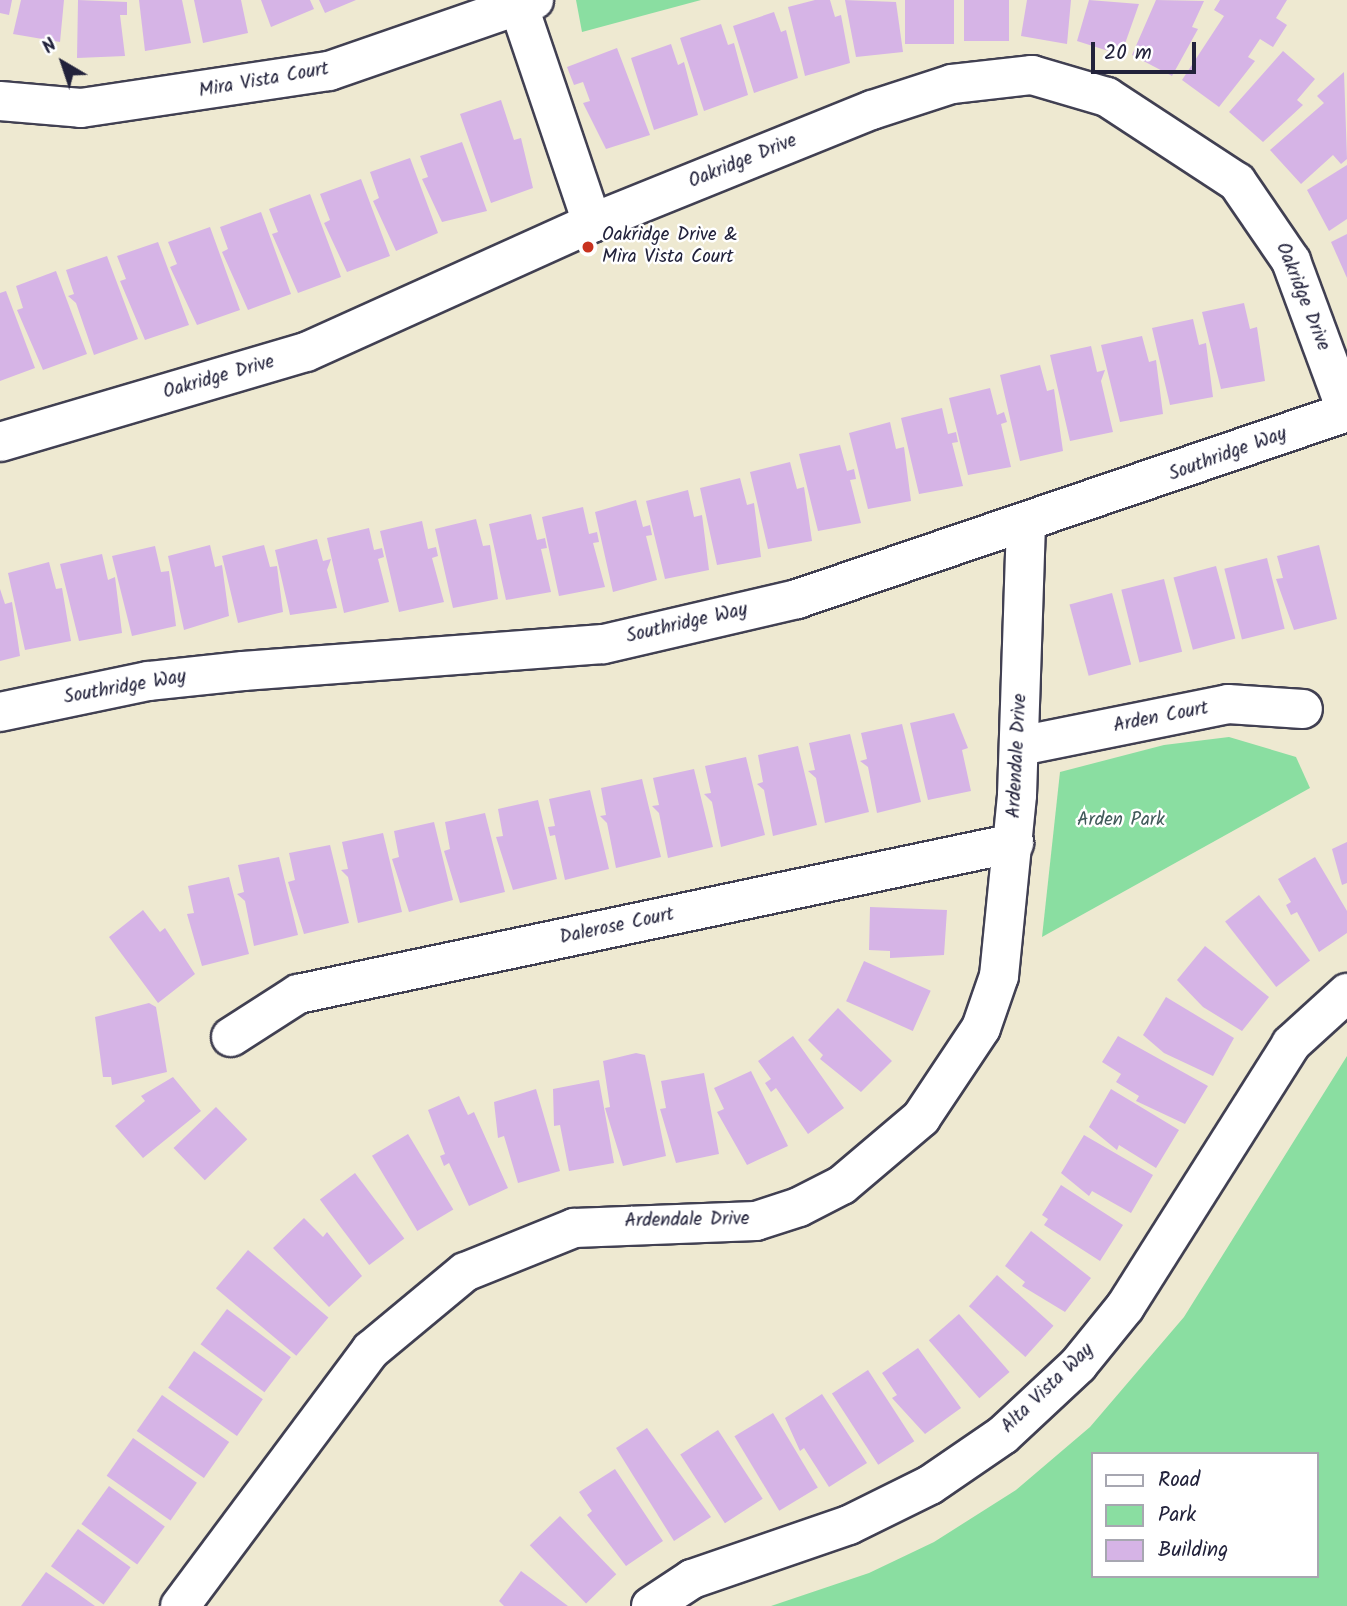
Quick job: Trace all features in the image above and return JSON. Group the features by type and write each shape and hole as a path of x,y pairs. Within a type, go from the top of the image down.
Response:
{"street":[{"name":"Mira Vista Court","path":"0,101 81,107 328,71 526,4 592,223"},
{"name":"Oakridge Drive","path":"0,442 306,352 592,223 872,110 952,84 1032,75 1107,97 1237,182 1291,261 1347,412"},
{"name":"Southridge Way","path":"0,712 216,674 603,644 797,599 1026,524 1347,412"},
{"name":"Ardendale Drive","path":"180,1606 371,1350 465,1272 574,1228 755,1221 842,1185 883,1154 954,1076 981,1028 999,976 1014,843 1020,746 1026,524"},
{"name":"Arden Court","path":"1020,746 1228,704 1303,709"},
{"name":"Dalerose Court","path":"231,1037 298,994 1014,843"},
{"name":"Alta Vista Way","path":"651,1606 692,1579 861,1520 930,1485 1003,1435 1078,1366 1125,1307 1290,1044 1347,993"}],"green space":[{"path":"576,0 701,0 582,32"},
{"name":"Arden Park","path":"1229,737 1296,757 1310,788 1042,937 1060,772 1164,745"},
{"path":"1347,1056 1347,1606 771,1606 869,1573 934,1542 1016,1490 1090,1427 1184,1317"}],"building":[{"path":"0,0 12,0 9,15 0,13"},
{"path":"21,0 64,0 60,42 13,34"},
{"path":"78,0 127,2 127,15 120,15 125,56 77,58"},
{"path":"139,0 182,0 191,43 145,51"},
{"path":"194,0 241,0 248,33 203,43"},
{"path":"261,0 310,0 314,9 271,27"},
{"path":"319,0 356,0 325,13"},
{"path":"815,0 830,0 835,17 841,15 850,63 805,76 788,7"},
{"path":"845,0 896,2 903,52 856,57"},
{"path":"905,0 954,0 954,44 905,44"},
{"path":"964,0 1009,0 1009,41 964,41"},
{"path":"1027,0 1071,0 1067,44 1021,36"},
{"path":"1089,0 1139,4 1121,55 1077,41"},
{"path":"1156,0 1204,1 1192,27 1198,29 1172,76 1132,55"},
{"path":"1220,0 1287,0 1276,18 1287,25 1273,47 1260,39 1248,57 1255,61 1219,107 1182,80 1224,16 1214,10"},
{"path":"774,12 781,32 786,30 798,78 754,93 733,26"},
{"path":"721,24 728,45 734,43 748,95 704,111 680,38"},
{"path":"671,44 678,65 684,62 698,115 654,130 631,58"},
{"path":"617,48 650,135 606,149 583,103 590,101 583,82 574,85 567,67"},
{"path":"1283,51 1315,79 1297,100 1303,105 1263,142 1229,112"},
{"path":"1344,72 1347,159 1341,164 1333,155 1301,184 1270,150 1324,103 1317,96"},
{"path":"501,100 514,140 521,138 533,188 491,203 460,114"},
{"path":"462,142 487,211 442,222 422,179 428,177 420,156"},
{"path":"410,158 438,233 396,251 373,201 379,198 370,172"},
{"path":"1347,165 1347,219 1329,231 1307,190"},
{"path":"361,179 390,256 347,272 324,223 330,220 320,194"},
{"path":"310,194 341,277 298,293 272,234 278,232 269,209"},
{"path":"261,212 291,294 248,310 222,252 228,249 220,227"},
{"path":"210,227 240,310 197,325 170,267 177,264 168,242"},
{"path":"1347,234 1347,278 1331,242"},
{"path":"158,242 189,325 145,340 120,281 126,279 117,256"},
{"path":"107,256 138,339 94,355 76,303 68,296 74,294 66,270"},
{"path":"56,271 87,354 43,370 17,310 23,308 16,286"},
{"path":"6,291 35,368 0,381 0,293"},
{"path":"1244,303 1250,329 1257,327 1265,381 1221,389 1202,312"},
{"path":"1193,319 1199,345 1206,343 1213,397 1170,405 1152,328"},
{"path":"1142,336 1149,362 1156,360 1163,414 1120,422 1101,345"},
{"path":"1091,346 1097,372 1105,370 1101,381 1113,432 1070,441 1050,355"},
{"path":"1040,365 1047,391 1054,389 1063,451 1020,461 1000,375"},
{"path":"990,388 997,415 1004,412 1007,422 1001,424 1011,467 968,475 949,398"},
{"path":"942,408 948,434 956,432 958,442 952,443 963,486 919,494 901,418"},
{"path":"890,422 896,449 904,447 911,501 868,509 849,433"},
{"path":"840,445 847,471 854,469 856,479 850,480 861,523 818,531 799,454"},
{"path":"790,462 797,489 804,487 812,541 768,549 750,472"},
{"path":"740,478 747,505 754,503 761,557 717,565 700,488"},
{"path":"688,490 694,517 702,515 709,570 665,579 646,501"},
{"path":"636,500 643,527 650,525 652,535 646,536 657,580 613,592 595,512"},
{"path":"583,507 589,534 597,532 599,542 593,543 605,587 559,596 542,517"},
{"path":"531,514 537,540 545,538 547,548 541,549 551,592 506,600 489,524"},
{"path":"476,519 483,546 490,545 498,599 453,608 435,529"},
{"path":"422,521 428,549 436,547 438,556 432,558 444,602 399,612 380,531"},
{"path":"369,528 374,550 382,548 384,557 378,559 389,602 344,613 327,538"},
{"path":"317,539 323,561 331,559 327,570 337,608 290,615 275,550"},
{"path":"210,545 215,567 222,565 229,616 184,630 168,556"},
{"path":"264,545 270,567 277,566 283,612 238,623 222,556"},
{"path":"1319,545 1337,619 1294,630 1276,579 1283,578 1277,556"},
{"path":"155,546 161,572 169,571 176,626 132,636 112,556"},
{"path":"102,554 108,580 115,577 122,633 79,641 60,564"},
{"path":"1267,558 1285,629 1242,639 1224,569"},
{"path":"49,562 56,589 62,588 71,641 25,650 8,573"},
{"path":"1216,566 1235,638 1193,650 1173,577"},
{"path":"1164,579 1182,652 1139,662 1121,590"},
{"path":"0,589 5,604 12,602 20,656 0,661"},
{"path":"1112,593 1131,664 1089,676 1069,604"},
{"path":"954,713 968,748 962,750 971,791 928,800 910,723"},
{"path":"902,724 921,802 877,813 868,767 860,761 867,759 861,733"},
{"path":"850,734 869,812 825,823 816,778 808,771 815,770 809,743"},
{"path":"798,746 817,825 773,836 764,790 757,784 763,782 758,755"},
{"path":"746,757 765,835 721,847 712,802 704,794 711,793 705,766"},
{"path":"694,769 713,847 668,858 659,813 652,806 659,805 653,778"},
{"path":"642,779 661,857 616,868 607,823 600,816 606,815 601,788"},
{"path":"590,790 609,869 565,880 555,835 550,836 548,827 555,826 549,799"},
{"path":"538,800 557,879 513,890 496,837 503,836 498,809"},
{"path":"485,813 505,892 460,903 444,851 450,849 445,822"},
{"path":"434,822 453,900 409,912 392,859 399,857 394,831"},
{"path":"383,833 402,912 358,923 348,877 341,870 348,869 342,842"},
{"path":"1347,842 1347,883 1342,885 1332,849"},
{"path":"330,845 349,923 304,934 288,882 295,880 289,853"},
{"path":"279,857 298,935 254,946 245,901 237,894 244,892 238,865"},
{"path":"1315,857 1347,911 1347,933 1319,952 1297,912 1291,915 1286,905 1291,902 1278,879"},
{"path":"229,877 249,954 202,966 187,914 194,913 188,886"},
{"path":"1259,895 1310,960 1276,987 1225,921"},
{"path":"870,907 947,910 944,955 890,958 890,951 869,950"},
{"path":"143,910 160,932 165,928 195,974 158,1003 109,937"},
{"path":"1205,946 1269,997 1242,1031 1203,1007 1177,980"},
{"path":"864,961 931,991 913,1031 846,1001"},
{"path":"1166,997 1234,1038 1213,1076 1164,1053 1143,1035"},
{"path":"149,1003 156,1007 167,1072 112,1085 111,1077 103,1077 95,1017"},
{"path":"838,1008 892,1061 861,1092 820,1059 823,1055 808,1040"},
{"path":"793,1036 844,1108 808,1134 776,1088 771,1092 765,1083 771,1079 758,1061"},
{"path":"1118,1036 1208,1086 1185,1124 1136,1101 1139,1096 1116,1082 1121,1074 1102,1062"},
{"path":"636,1053 645,1055 666,1156 623,1166 605,1108 610,1107 603,1061"},
{"path":"751,1071 788,1146 747,1165 717,1112 724,1109 714,1088"},
{"path":"704,1073 719,1154 676,1163 660,1109 666,1108 661,1081"},
{"path":"173,1077 201,1111 143,1158 115,1126 145,1101 141,1096"},
{"path":"599,1080 614,1163 569,1171 560,1125 554,1126 553,1089"},
{"path":"536,1089 560,1171 518,1183 504,1136 498,1138 494,1102"},
{"path":"1111,1089 1179,1130 1156,1168 1119,1145 1117,1150 1089,1127"},
{"path":"459,1096 468,1115 474,1112 508,1188 469,1206 449,1163 444,1166 440,1156 445,1154 428,1110"},
{"path":"216,1107 247,1139 205,1180 174,1148"},
{"path":"408,1134 453,1209 417,1231 372,1156"},
{"path":"1084,1135 1153,1175 1131,1213 1092,1191 1089,1196 1061,1173"},
{"path":"355,1173 404,1238 369,1265 320,1199"},
{"path":"1061,1185 1123,1225 1100,1261 1044,1225 1048,1219 1042,1215"},
{"path":"304,1218 323,1237 327,1232 362,1276 329,1307 273,1248"},
{"path":"1031,1231 1091,1278 1065,1312 1022,1286 1025,1282 1005,1266"},
{"path":"248,1250 328,1317 296,1356 216,1288"},
{"path":"997,1275 1053,1326 1025,1357 969,1306"},
{"path":"227,1309 291,1357 264,1392 201,1344"},
{"path":"959,1314 1010,1372 979,1398 929,1340"},
{"path":"918,1348 961,1408 925,1434 892,1398 897,1395 882,1373"},
{"path":"194,1351 263,1399 237,1436 168,1388"},
{"path":"868,1370 914,1441 878,1465 832,1393"},
{"path":"822,1394 867,1463 829,1487 804,1448 800,1451 785,1418"},
{"path":"162,1395 229,1442 204,1478 137,1431"},
{"path":"773,1413 818,1488 779,1511 734,1436"},
{"path":"647,1428 711,1517 674,1541 616,1448"},
{"path":"718,1430 763,1499 725,1523 680,1455"},
{"path":"133,1438 197,1483 171,1520 107,1476"},
{"path":"615,1469 663,1541 626,1566 587,1515 592,1511 579,1492"},
{"path":"109,1486 165,1527 137,1565 81,1524"},
{"path":"560,1516 616,1574 586,1603 530,1545"},
{"path":"78,1529 131,1567 104,1604 51,1566"},
{"path":"521,1571 568,1606 504,1606 499,1601"},
{"path":"46,1572 74,1591 95,1606 21,1606"}],"place":[{"name":"Oakridge Drive & Mira Vista Court","path":"588,247"}]}
